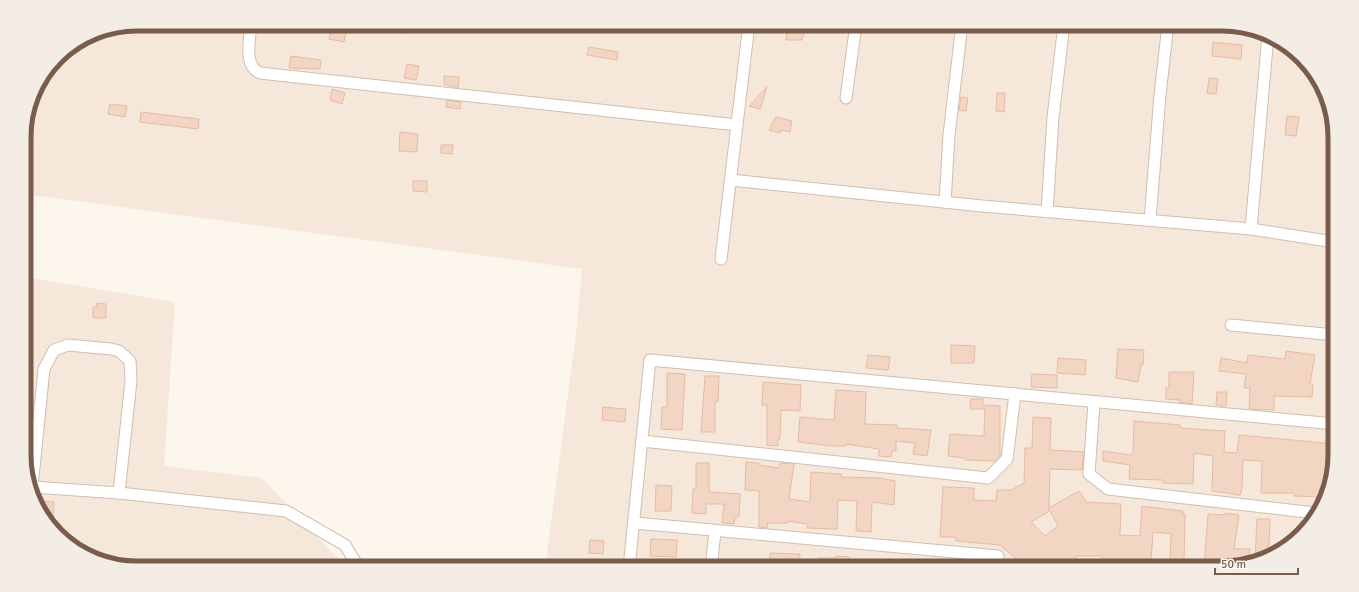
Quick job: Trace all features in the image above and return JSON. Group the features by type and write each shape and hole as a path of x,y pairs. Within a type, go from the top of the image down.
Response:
{"street":[{"path":"251,31 249,57 252,66 260,73 737,125"},
{"path":"721,259 748,31"},
{"path":"846,98 855,31"},
{"path":"945,202 949,135 961,31"},
{"path":"1047,212 1053,118 1063,31"},
{"path":"1150,220 1160,95 1167,31"},
{"path":"1251,229 1267,41"},
{"path":"730,180 1047,212 1251,229 1328,241"},
{"path":"1231,325 1328,335"},
{"path":"33,475 44,369 54,350 68,344 112,349 119,351 130,361 131,380 119,493"},
{"path":"630,561 635,523 650,360 1328,423"},
{"path":"642,442 988,478 1007,459 1015,394"},
{"path":"1094,402 1089,474 1108,489 1311,513"},
{"path":"37,487 119,493 286,511 345,544 355,561"},
{"path":"635,523 714,532 998,556 997,561"},
{"path":"712,561 714,532"}],"shaded area":[{"path":"130,31 1229,31 1243,33 1263,39 1275,45 1297,62 1306,72 1320,96 1327,123 1328,462 1326,476 1320,496 1314,508 1306,520 1287,539 1263,553 1229,561 546,561 577,326 582,269 31,195 31,130 33,116 39,96 45,84 53,72 67,57 96,39 116,33"},
{"path":"31,278 175,302 164,466 262,478 340,561 123,560 96,553 72,539 53,520 45,508 39,496 32,469"}],"building":[{"path":"330,31 346,31 344,42 329,39"},
{"path":"410,31 410,33 379,32"},
{"path":"787,31 804,31 802,40 786,40"},
{"path":"1213,42 1242,45 1241,59 1212,56"},
{"path":"589,47 618,52 617,60 587,55"},
{"path":"291,56 321,60 320,69 289,68"},
{"path":"407,64 419,66 416,80 404,78"},
{"path":"444,76 459,77 458,88 444,84"},
{"path":"1209,78 1218,79 1216,94 1207,93"},
{"path":"767,87 760,109 749,106"},
{"path":"332,89 345,93 342,104 330,100"},
{"path":"997,93 1005,93 1004,112 996,111"},
{"path":"961,97 968,98 966,111 959,110"},
{"path":"447,100 461,102 460,109 446,107"},
{"path":"110,104 127,106 125,117 108,114"},
{"path":"141,112 199,119 198,129 140,122"},
{"path":"1287,116 1299,117 1296,136 1285,135"},
{"path":"776,117 792,121 790,132 781,130 780,133 769,130"},
{"path":"400,132 418,134 417,152 399,151"},
{"path":"441,145 453,145 452,154 441,153"},
{"path":"413,181 427,181 427,192 413,191"},
{"path":"97,303 106,304 106,318 93,318 93,307 97,307"},
{"path":"951,345 975,346 974,363 951,363"},
{"path":"1118,349 1144,350 1143,365 1141,364 1138,382 1116,378"},
{"path":"1286,351 1315,355 1310,384 1313,384 1312,397 1274,396 1274,410 1249,409 1250,388 1244,388 1246,374 1219,371 1221,358 1247,363 1248,355 1285,359"},
{"path":"868,355 890,357 888,370 866,368"},
{"path":"1058,358 1086,360 1085,375 1057,373"},
{"path":"1169,372 1194,372 1192,404 1179,402 1180,400 1166,399 1166,388 1169,388"},
{"path":"667,373 685,374 682,430 661,429 662,407 667,407"},
{"path":"1032,374 1057,375 1057,388 1031,387"},
{"path":"705,376 719,376 718,402 715,402 715,432 701,432"},
{"path":"763,382 801,385 800,411 781,410 780,439 778,438 778,446 767,445 767,405 762,405"},
{"path":"836,390 866,392 865,424 897,425 897,428 931,430 927,456 913,454 915,443 896,441 896,451 892,451 891,457 879,456 879,449 846,444 846,446 832,446 798,442 800,417 834,420"},
{"path":"1217,392 1227,392 1226,406 1216,405"},
{"path":"971,399 983,399 983,409 970,409"},
{"path":"985,405 1000,406 1000,456 995,461 965,460 965,458 948,456 950,434 984,436"},
{"path":"603,407 626,409 625,422 602,420"},
{"path":"1033,417 1051,418 1050,450 1084,452 1082,470 1050,469 1049,508 1079,491 1086,502 1121,504 1120,535 1140,536 1142,506 1183,511 1183,514 1185,514 1184,561 1170,561 1171,534 1153,532 1151,561 1102,559 1102,556 1075,556 1079,561 1014,561 1015,558 1000,545 956,541 956,537 940,537 943,487 974,488 974,500 996,501 997,490 1011,490 1024,483 1025,448 1032,448","holes":["1049,509 1058,526 1045,536 1031,522 1048,512"]},
{"path":"1134,421 1180,425 1180,428 1225,431 1224,452 1237,453 1239,435 1328,443 1328,462 1326,476 1320,497 1294,496 1294,493 1261,493 1262,461 1243,460 1242,488 1240,495 1212,491 1213,456 1194,453 1193,484 1163,483 1163,480 1129,479 1130,465 1103,461 1103,451 1131,455 1133,452"},
{"path":"746,462 759,463 759,465 779,468 780,463 794,464 789,499 810,502 811,472 841,474 841,477 880,478 895,481 894,505 872,502 871,532 856,531 857,501 838,500 837,529 807,528 807,524 788,521 788,523 768,523 767,528 759,527 759,491 745,490"},
{"path":"696,463 709,463 709,492 740,494 739,517 735,517 734,524 722,523 724,504 706,504 706,514 692,513 693,489 696,489"},
{"path":"656,485 672,486 671,511 655,511"},
{"path":"42,501 54,502 53,519"},
{"path":"1225,513 1239,515 1234,549 1250,549 1250,557 1229,561 1205,561 1208,514 1225,515"},
{"path":"1257,519 1270,519 1269,544 1267,551 1255,555"},
{"path":"651,539 677,540 676,557 650,556"},
{"path":"590,540 604,541 603,554 589,553"},
{"path":"770,553 800,554 800,561 769,561"},
{"path":"836,556 849,557 849,560 868,560 818,561 818,558 836,558"}]}
